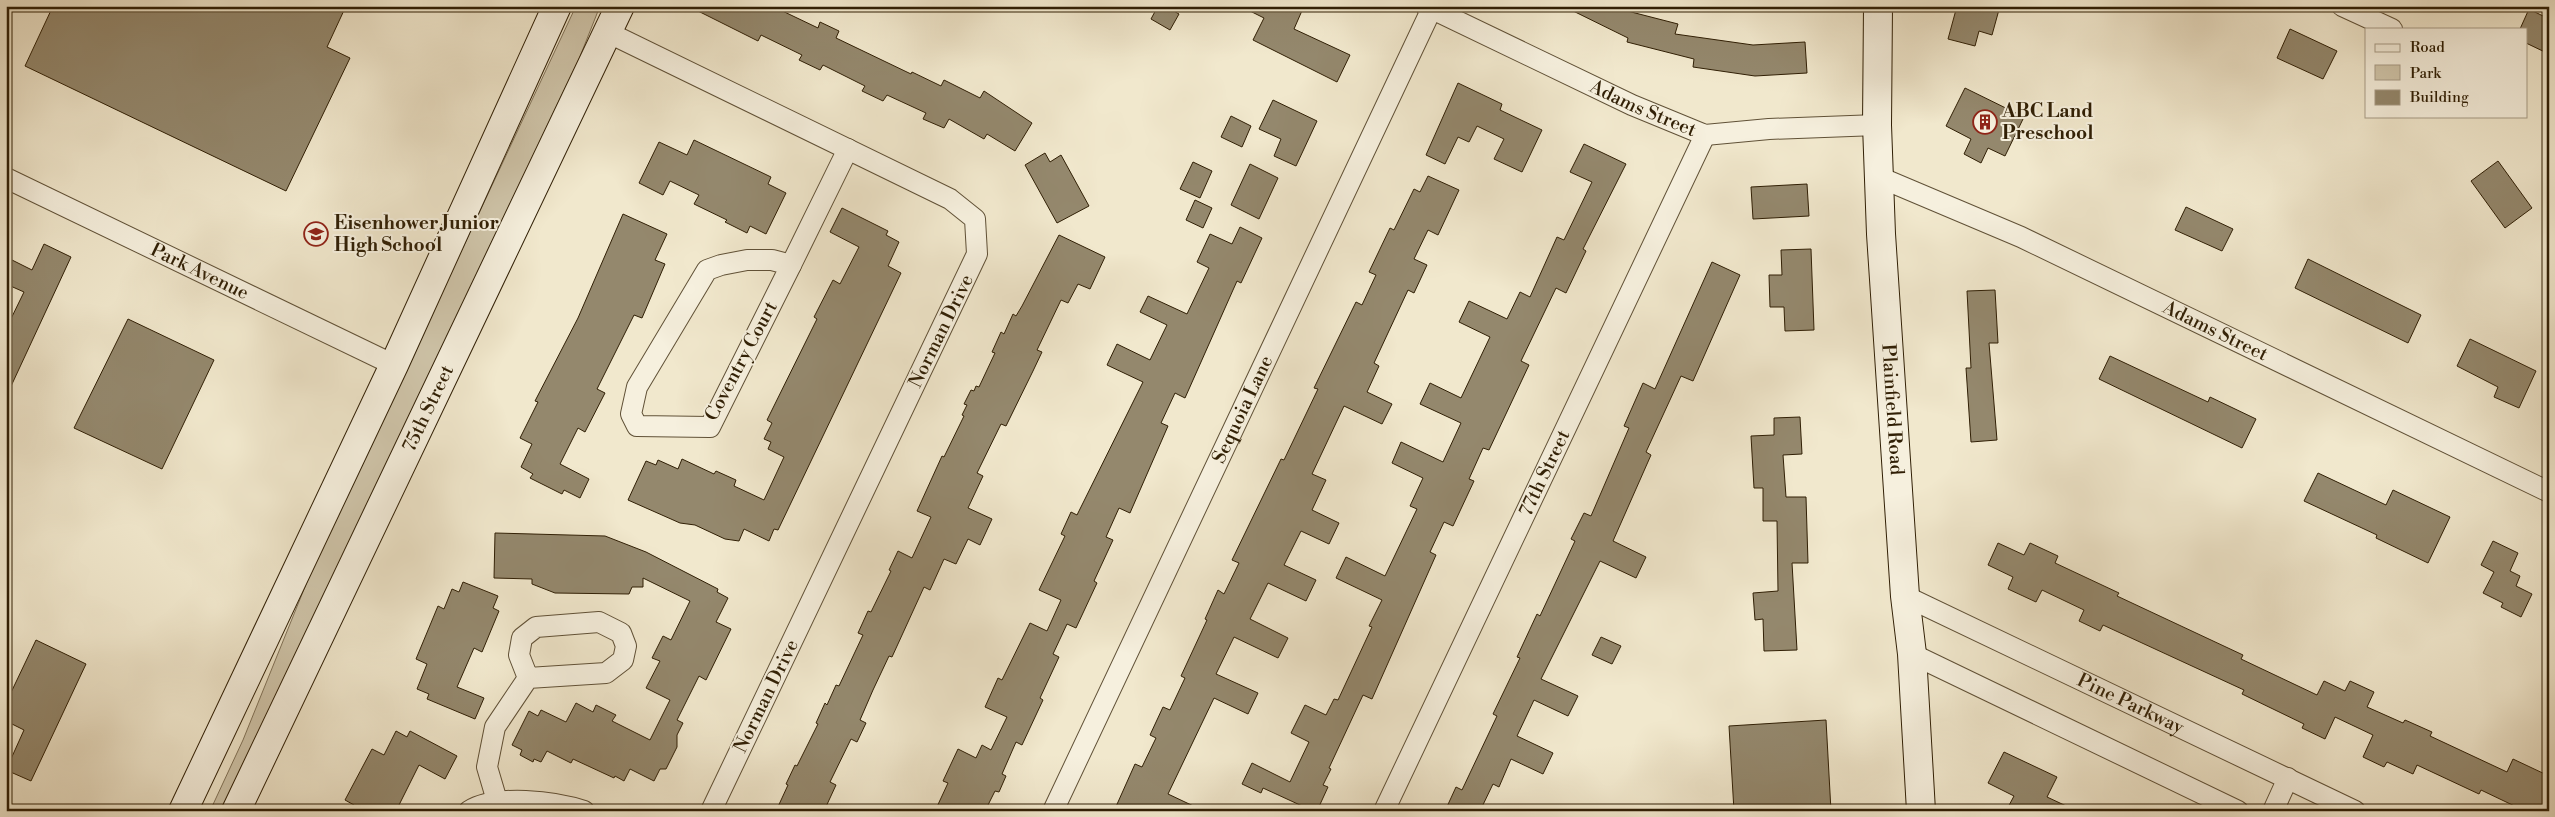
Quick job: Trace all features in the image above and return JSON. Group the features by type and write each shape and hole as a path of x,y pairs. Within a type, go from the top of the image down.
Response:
{"main road":[{"path":"183,811 394,365 557,6"},
{"name":"75th Street","path":"236,811 620,6"},
{"name":"Plainfield Road","path":"1878,6 1877,125 1879,178 1921,811"}],"street":[{"path":"2342,6 2390,28"},
{"name":"Adams Street","path":"1430,7 1632,106 1705,135 1769,129 1877,125"},
{"name":"Sequoia Lane","path":"1052,811 1430,7"},
{"name":"Norman Drive","path":"607,32 950,199 974,220 977,254 711,811"},
{"name":"77th Street","path":"1384,811 1705,135"},
{"name":"Coventry Court","path":"791,265 772,260 747,260 721,264 707,270 637,387 631,414 637,426 710,426 791,265 848,149"},
{"name":"Park Avenue","path":"6,178 394,365"},
{"name":"Adams Street","path":"1879,178 2021,237 2549,492"},
{"name":"Pine Parkway","path":"1906,596 2355,811"},
{"path":"599,622 621,632 626,646 623,660 606,673 528,678 519,655 522,638 536,627 599,622"},
{"path":"1912,654 2238,811"},
{"path":"498,806 487,767 495,727 528,678"},
{"path":"2272,811 2288,778"},
{"path":"469,811 477,806 560,803 584,811"}],"green space":[{"path":"576,6 600,6 579,59 221,811 210,811 243,740 311,572"}],"building":[{"path":"53,6 346,6 327,47 350,58 286,191 25,66"},
{"path":"688,6 772,6 818,28 820,22 839,31 836,38 911,74 912,72 941,86 944,80 980,98 984,91 1032,123 1015,151 987,134 984,139 949,119 944,128 923,119 926,113 887,95 883,101 862,91 865,86 823,65 820,70 799,60 802,55 761,35 758,41"},
{"path":"1158,6 1165,6 1179,14 1170,30 1151,19"},
{"path":"1240,6 1304,6 1294,29 1350,55 1337,82 1253,40 1264,18"},
{"path":"1563,6 1608,6 1678,24 1675,34 1753,45 1805,42 1807,73 1755,76 1693,67 1694,59 1627,42 1628,38"},
{"path":"1957,6 2000,6 1992,35 1979,31 1975,46 1948,39"},
{"path":"2529,9 2549,19 2549,54 2528,44 2528,28 2520,28"},
{"path":"2290,29 2337,51 2323,79 2277,58"},
{"path":"1458,83 1502,104 1500,110 1542,130 1522,172 1494,159 1504,139 1477,126 1469,142 1458,137 1445,164 1426,155"},
{"name":"ABC Land Preschool","path":"1965,88 2024,117 2005,156 1988,148 1981,163 1964,154 1971,139 1946,126"},
{"path":"1273,100 1317,121 1296,166 1274,156 1281,139 1259,129"},
{"path":"1231,116 1251,126 1242,147 1221,137"},
{"path":"694,140 771,177 768,184 786,193 766,234 750,226 747,233 725,222 727,220 694,204 699,195 670,181 663,195 639,183 659,142 687,155"},
{"path":"1584,144 1626,164 1583,249 1586,251 1566,293 1556,288 1521,361 1529,365 1489,450 1483,448 1469,479 1474,481 1453,526 1444,522 1430,552 1436,555 1372,699 1363,695 1329,768 1331,769 1323,785 1328,787 1317,811 1313,811 1263,788 1261,793 1242,784 1252,763 1290,782 1309,742 1291,733 1305,705 1326,715 1334,699 1338,700 1372,627 1369,626 1382,600 1336,578 1346,557 1385,576 1417,509 1410,506 1423,478 1392,463 1401,442 1443,462 1461,423 1420,404 1430,383 1461,398 1490,337 1459,322 1469,301 1507,319 1520,292 1530,297 1557,237 1564,240 1592,182 1570,172"},
{"path":"1045,153 1050,162 1061,155 1089,206 1057,223 1025,165"},
{"path":"2498,161 2532,208 2505,228 2471,181"},
{"path":"1193,162 1212,171 1200,198 1180,189"},
{"path":"1250,164 1278,178 1259,219 1231,205"},
{"path":"1428,176 1459,190 1438,235 1428,230 1414,259 1427,265 1414,293 1408,290 1374,363 1379,366 1367,392 1392,404 1382,424 1344,406 1312,474 1326,480 1312,510 1339,523 1329,544 1301,531 1284,565 1316,580 1306,601 1268,583 1250,619 1288,638 1278,658 1234,637 1216,674 1258,693 1248,714 1214,698 1168,794 1204,811 1114,811 1135,764 1142,767 1156,738 1150,735 1163,707 1170,710 1185,678 1181,676 1207,620 1205,619 1218,590 1224,594 1239,563 1232,560 1281,459 1284,460 1318,389 1314,388 1356,302 1362,305 1376,275 1369,272 1390,228 1394,230 1414,189 1420,192"},
{"path":"1807,184 1809,216 1753,219 1751,187"},
{"path":"1195,200 1212,208 1203,228 1186,220"},
{"path":"2186,207 2233,229 2222,251 2175,230"},
{"path":"842,208 888,231 886,235 899,242 888,266 901,273 778,530 774,529 769,541 744,529 739,541 725,539 695,525 680,523 628,500 646,461 656,465 658,460 678,469 682,459 714,474 716,471 736,480 734,486 764,500 784,457 768,449 771,442 764,439 772,423 767,420 817,319 814,317 833,280 840,284 859,247 830,232"},
{"path":"623,214 667,234 655,260 665,264 642,318 634,315 597,389 605,393 585,432 578,428 560,464 589,479 580,498 564,490 562,494 530,478 533,474 521,467 532,444 520,438 538,402 535,401 578,318"},
{"path":"1240,227 1262,238 1241,283 1237,281 1185,398 1175,393 1161,423 1168,426 1130,513 1119,508 1106,537 1113,540 1094,581 1097,583 1076,628 1067,624 1053,654 1059,657 1040,698 1043,700 1022,745 1016,742 1002,774 1006,776 999,792 995,791 985,811 935,811 948,783 943,781 958,749 976,758 982,745 991,750 1007,717 985,707 998,678 1002,680 1030,623 1047,631 1061,600 1039,590 1065,536 1061,534 1071,512 1077,515 1143,382 1107,365 1117,344 1150,360 1167,325 1140,312 1148,296 1187,314 1209,268 1197,262 1210,234 1232,244"},
{"path":"1059,235 1105,257 1090,289 1078,284 1068,303 1061,300 1037,350 1042,352 1033,371 1006,426 1001,424 977,473 983,476 968,508 992,519 980,545 968,539 956,564 944,559 930,590 924,587 892,657 889,656 860,720 866,723 857,742 851,739 830,782 836,785 824,811 776,811 795,765 797,766 818,724 816,723 825,703 827,705 836,685 839,686 863,635 858,633 868,611 871,612 891,571 889,570 898,551 912,558 931,517 917,511 942,456 944,457 964,416 962,415 967,405 964,404 971,390 974,391 976,386 979,387 995,353 992,352 1001,332 1004,334 1013,314 1016,316 1022,306"},
{"path":"44,244 71,257 6,397 6,329 24,292 6,284 6,272 12,260 32,270"},
{"path":"1811,249 1814,330 1785,331 1784,307 1770,307 1769,275 1782,275 1781,250"},
{"path":"2308,259 2421,315 2408,343 2295,288"},
{"path":"1712,262 1740,275 1693,381 1681,376 1646,452 1651,455 1613,541 1646,557 1636,578 1600,561 1541,679 1578,696 1568,716 1534,700 1517,736 1553,753 1543,774 1511,759 1499,787 1493,784 1480,811 1445,811 1456,787 1462,790 1497,716 1493,714 1520,658 1517,657 1537,614 1540,616 1575,541 1571,539 1584,513 1591,516 1629,428 1624,426 1643,383 1655,389"},
{"path":"1995,290 1998,343 1989,343 1997,440 1971,442 1966,368 1971,368 1967,291"},
{"path":"128,319 214,360 162,469 74,428"},
{"path":"2470,339 2536,371 2519,408 2494,397 2498,387 2457,366"},
{"path":"2110,356 2208,402 2210,397 2256,419 2242,448 2099,379"},
{"path":"1800,417 1802,454 1783,455 1786,497 1806,497 1808,563 1792,563 1797,650 1764,651 1763,619 1755,620 1753,593 1778,591 1777,521 1763,521 1763,488 1754,488 1751,436 1774,435 1774,418"},
{"path":"2318,473 2386,505 2393,490 2450,517 2428,563 2376,538 2377,535 2304,501"},
{"path":"495,533 605,536 646,552 718,589 717,592 728,598 716,622 731,629 706,680 699,676 677,720 683,723 677,735 677,747 666,769 660,769 654,781 630,769 624,781 573,759 571,763 547,751 541,762 534,759 533,762 520,755 522,750 512,745 529,711 538,716 541,710 566,722 576,703 593,712 596,705 616,715 612,721 650,740 670,700 646,688 660,661 652,658 663,636 671,640 690,601 643,578 643,587 632,587 629,594 555,593 532,584 532,579 494,578"},
{"path":"2493,541 2518,553 2510,571 2520,576 2516,586 2532,594 2521,617 2501,607 2503,603 2483,593 2494,572 2481,565"},
{"path":"1998,543 2024,555 2030,543 2058,556 2055,563 2119,593 2117,596 2243,655 2241,659 2317,695 2324,681 2345,691 2350,681 2374,692 2367,707 2403,723 2405,720 2432,732 2430,736 2507,772 2513,759 2549,776 2549,811 2525,811 2481,790 2479,794 2417,765 2413,774 2387,762 2384,767 2363,757 2373,735 2335,717 2325,739 2302,728 2304,724 2242,694 2244,690 2103,625 2100,631 2079,621 2084,610 2042,590 2036,602 2008,589 2013,577 1988,565"},
{"path":"463,582 498,596 493,608 499,611 482,652 474,648 457,687 484,698 475,719 427,699 429,694 417,689 427,664 416,659 438,606 444,609 452,589 459,592"},
{"path":"1601,637 1621,646 1612,664 1592,655"},
{"path":"36,640 86,664 31,781 6,770 24,730 6,721 6,703"},
{"path":"1826,720 1831,811 1734,811 1729,726"},
{"path":"396,731 407,737 410,731 457,756 445,779 419,765 396,811 351,811 354,805 345,800 372,749 384,755"},
{"path":"2004,752 2057,777 2047,797 2077,811 2006,811 2014,796 1988,783"}],"place":[{"name":"ABC Land Preschool","path":"1985,122"},
{"name":"Eisenhower Junior High School","path":"316,234"}]}
